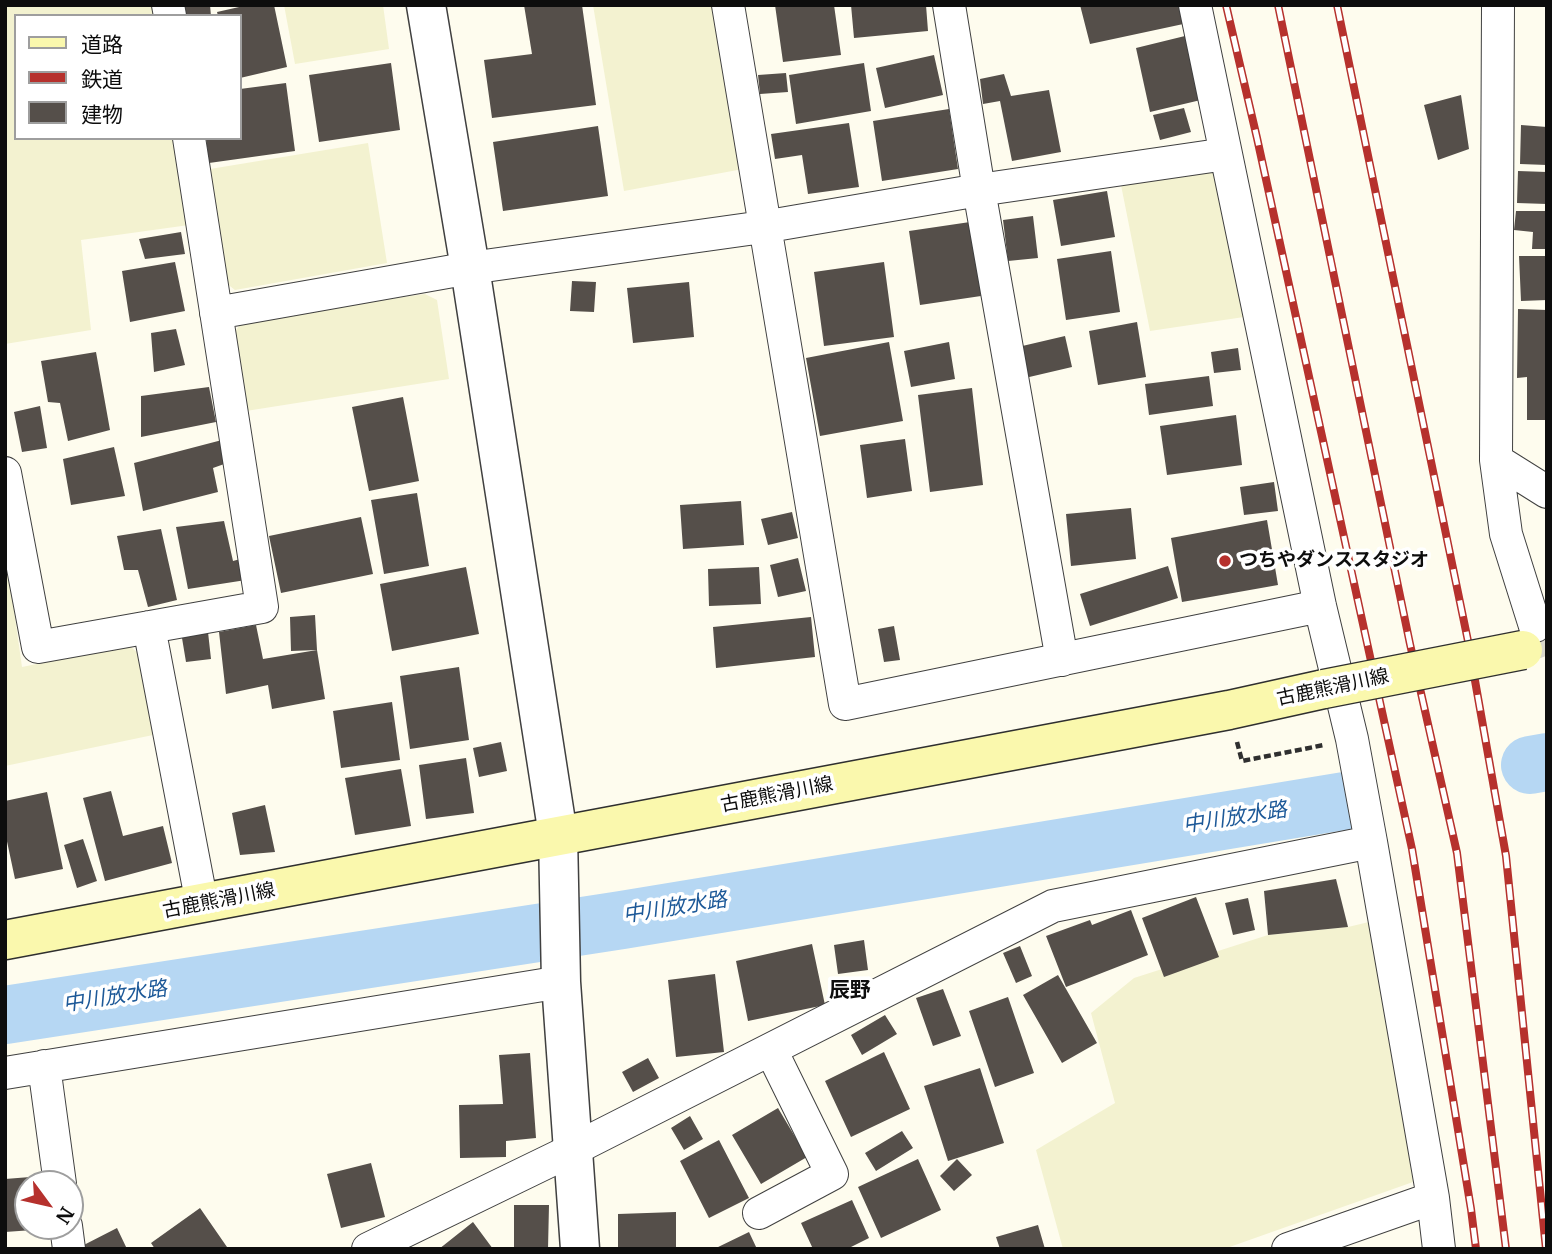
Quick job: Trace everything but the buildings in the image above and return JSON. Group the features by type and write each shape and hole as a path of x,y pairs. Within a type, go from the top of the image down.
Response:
{"main road":[{"name":"古鹿熊滑川線","path":"5,940 1229,709 1535,640"}],"street":[{"path":"426,5 470,268 558,835 561,982 580,1249"},
{"path":"728,5 763,227 845,704 1320,607"},
{"path":"949,5 1062,660"},
{"path":"1195,5 1320,607 1352,739 1433,1198 1439,1249"},
{"path":"1498,5 1496,460 1506,534 1535,640"},
{"path":"5,473 38,647 262,607 189,140"},
{"path":"216,313 470,268 763,227 979,190 1226,154"},
{"path":"1496,460 1547,492"},
{"path":"149,627 202,904"},
{"path":"368,1249 572,1150 1053,906 1371,842"},
{"path":"5,1073 561,982"},
{"path":"759,1213 832,1174 771,1050"},
{"path":"44,1066 58,1170"},
{"path":"1288,1249 1433,1198"}],"path":[{"path":"1229,709 1242,761 1352,739"}],"green space":[{"path":"5,5 155,5 156,14 14,14 14,140 175,140 189,225 81,240 91,330 5,344"},
{"path":"284,5 383,5 389,49 295,64"},
{"path":"593,5 716,5 743,169 624,191"},
{"path":"368,143 387,263 235,290 226,283 210,169"},
{"path":"1216,168 1244,317 1150,331 1121,185"},
{"path":"425,294 437,300 449,379 246,411 232,336 243,320"},
{"path":"5,547 22,667 129,645 143,658 153,735 5,766"},
{"path":"1373,921 1413,1182 1224,1249 1063,1249 1036,1150 1115,1103 1091,1013 1134,978 1268,935 1348,927"}],"waterway":[{"name":"中川放水路","path":"1530,765 1547,762"},
{"name":"中川放水路","path":"5,1015 622,920 1344,801"}],"tunnel":[{"path":"1535,626 1547,658"}],"railway":[{"path":"1226,5 1412,849 1476,1249"},
{"path":"1278,5 1410,644 1457,853 1506,1249"},
{"path":"1337,5 1468,641 1506,856 1546,1249"}],"place":[{"name":"つちやダンススタジオ","path":"1225,561"}],"district":[{"name":"辰野","path":"850,991"}]}
